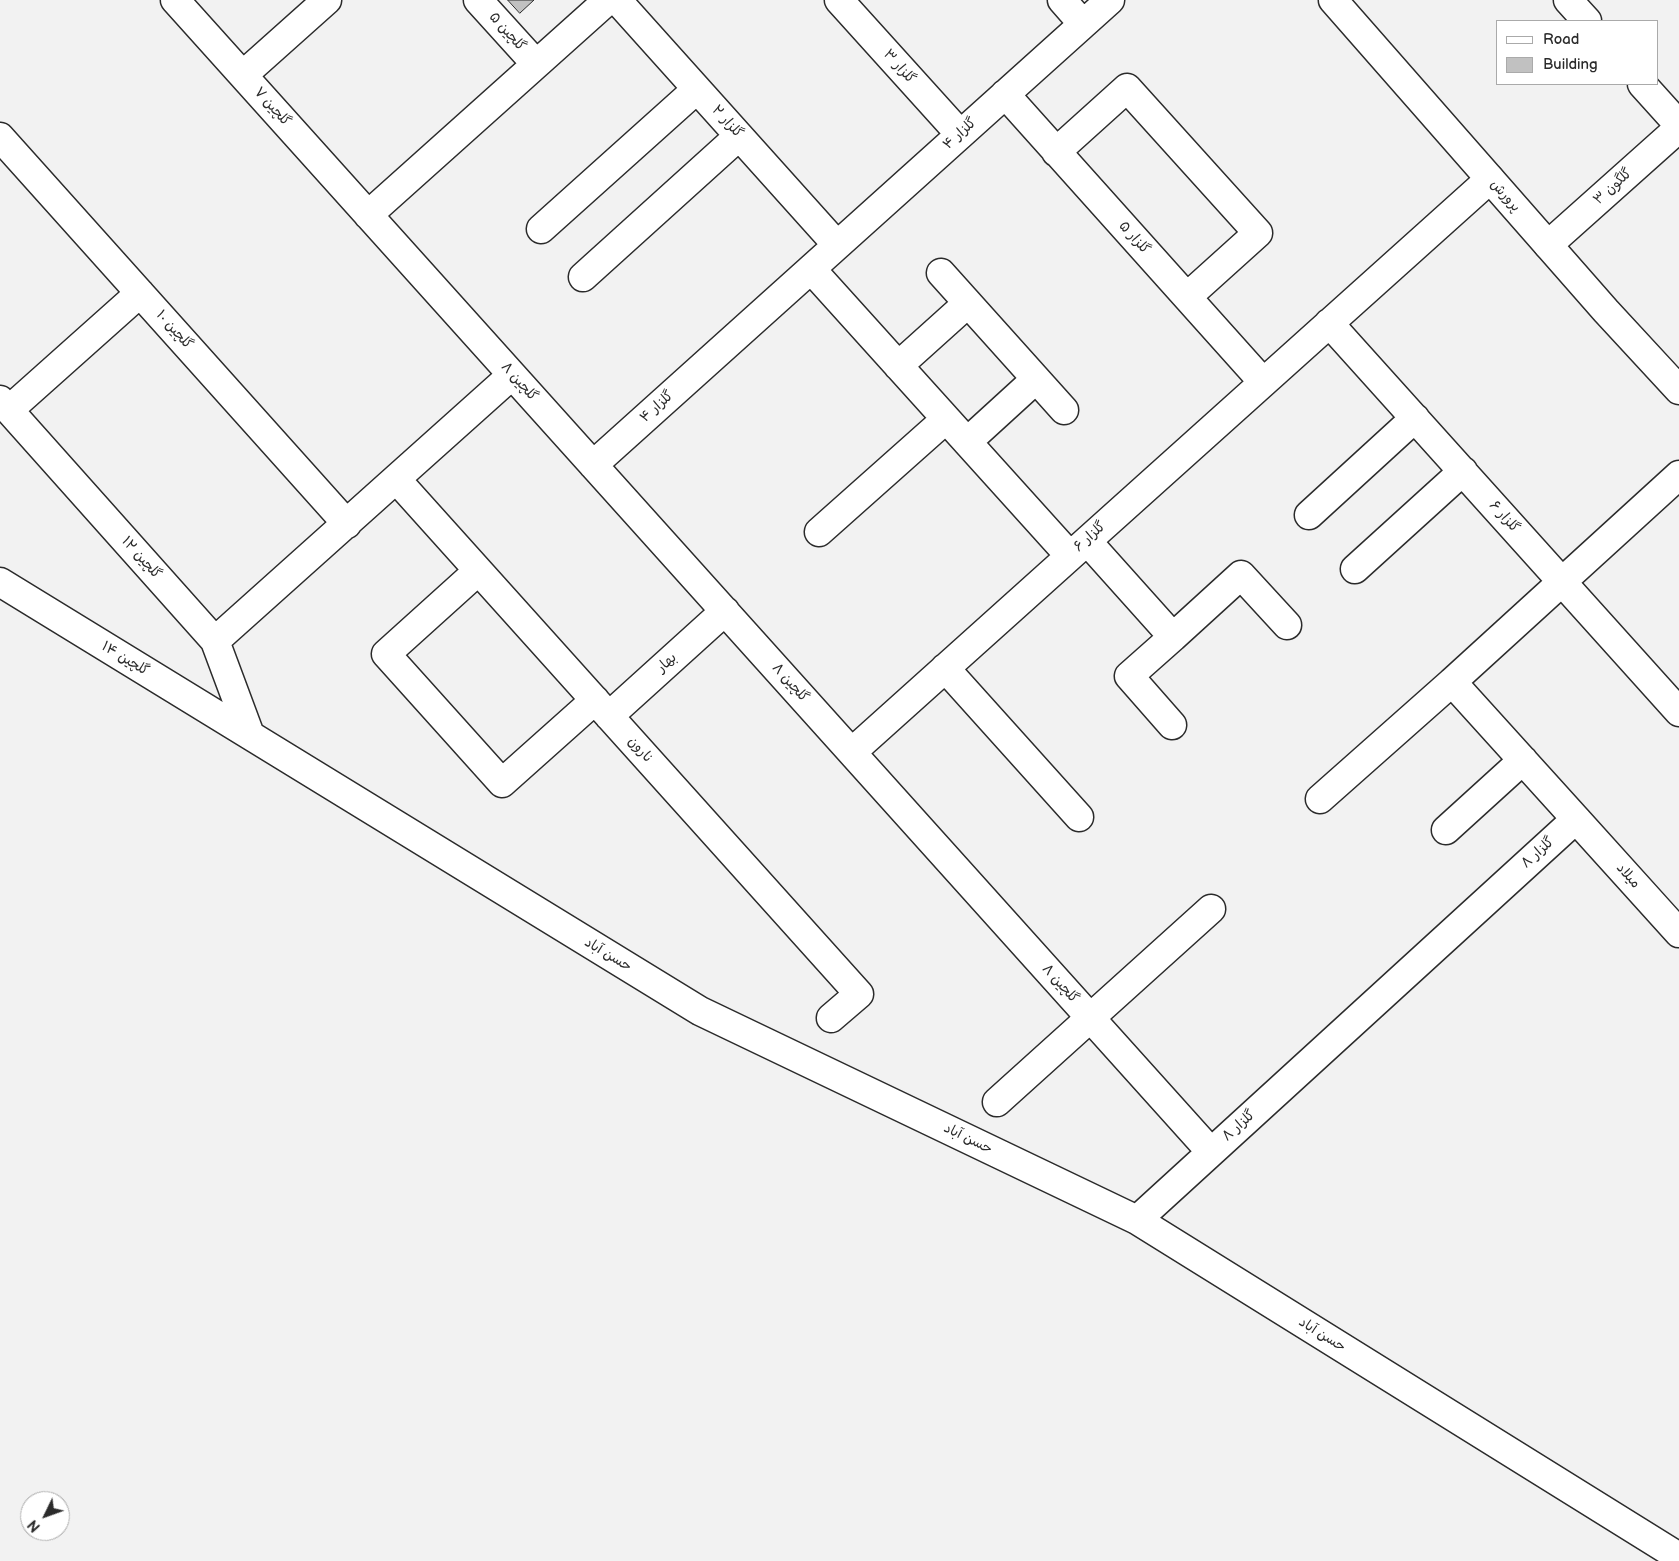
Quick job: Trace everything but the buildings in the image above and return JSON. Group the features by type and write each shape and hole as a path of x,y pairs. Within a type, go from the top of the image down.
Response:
{"street":[{"name":"گلچین ۷","path":"175,0 368,215"},
{"path":"243,75 327,0"},
{"name":"گلچین ۵","path":"478,0 536,64"},
{"path":"368,215 608,0"},
{"name":"گلزار ۲","path":"617,0 837,245"},
{"name":"گلزار ۳","path":"839,0 960,134"},
{"path":"1062,0 1083,24"},
{"name":"گلزار ۴","path":"593,464 1110,0"},
{"name":"پرورش","path":"1333,0 1606,311 1679,390"},
{"path":"1568,0 1586,20"},
{"path":"1643,85 1679,127"},
{"path":"1056,152 1127,88 1258,233 1187,297"},
{"path":"541,229 696,89"},
{"name":"گلزار ۵","path":"1005,94 1263,382"},
{"name":"گلگون ۳","path":"1548,245 1679,127"},
{"path":"583,277 739,136"},
{"name":"گلچین ۱۰","path":"0,138 347,524"},
{"name":"گلزار ۶","path":"852,752 1490,178"},
{"name":"گلچین ۸","path":"368,215 1211,1152"},
{"path":"811,269 967,442 1173,636"},
{"path":"941,273 1064,410"},
{"path":"5,404 140,293"},
{"path":"898,366 968,303"},
{"name":"گلزار ۶","path":"1329,323 1679,712"},
{"path":"216,641 512,375"},
{"path":"967,442 1036,379"},
{"name":"گلچین ۱۲","path":"5,404 216,641 250,735"},
{"path":"1309,514 1415,418"},
{"path":"819,532 946,419"},
{"path":"1355,569 1463,472"},
{"path":"1320,799 1452,682 1679,475"},
{"name":"نارون","path":"396,479 859,994 831,1018"},
{"name":"بهار","path":"478,571 386,654 502,783 602,708 725,611"},
{"path":"1172,725 1129,676 1242,575 1287,625"},
{"name":"گلچین ۱۴","path":"0,582 250,735"},
{"path":"945,668 1079,817"},
{"path":"1452,682 1576,819"},
{"name":"حسن آباد","path":"250,735 700,1011 1136,1220 1679,1557"},
{"path":"1446,830 1523,760"},
{"name":"گلزار ۸","path":"1136,1220 1576,819"},
{"name":"میلاد","path":"1576,819 1679,933"},
{"path":"997,1102 1211,909"}]}
